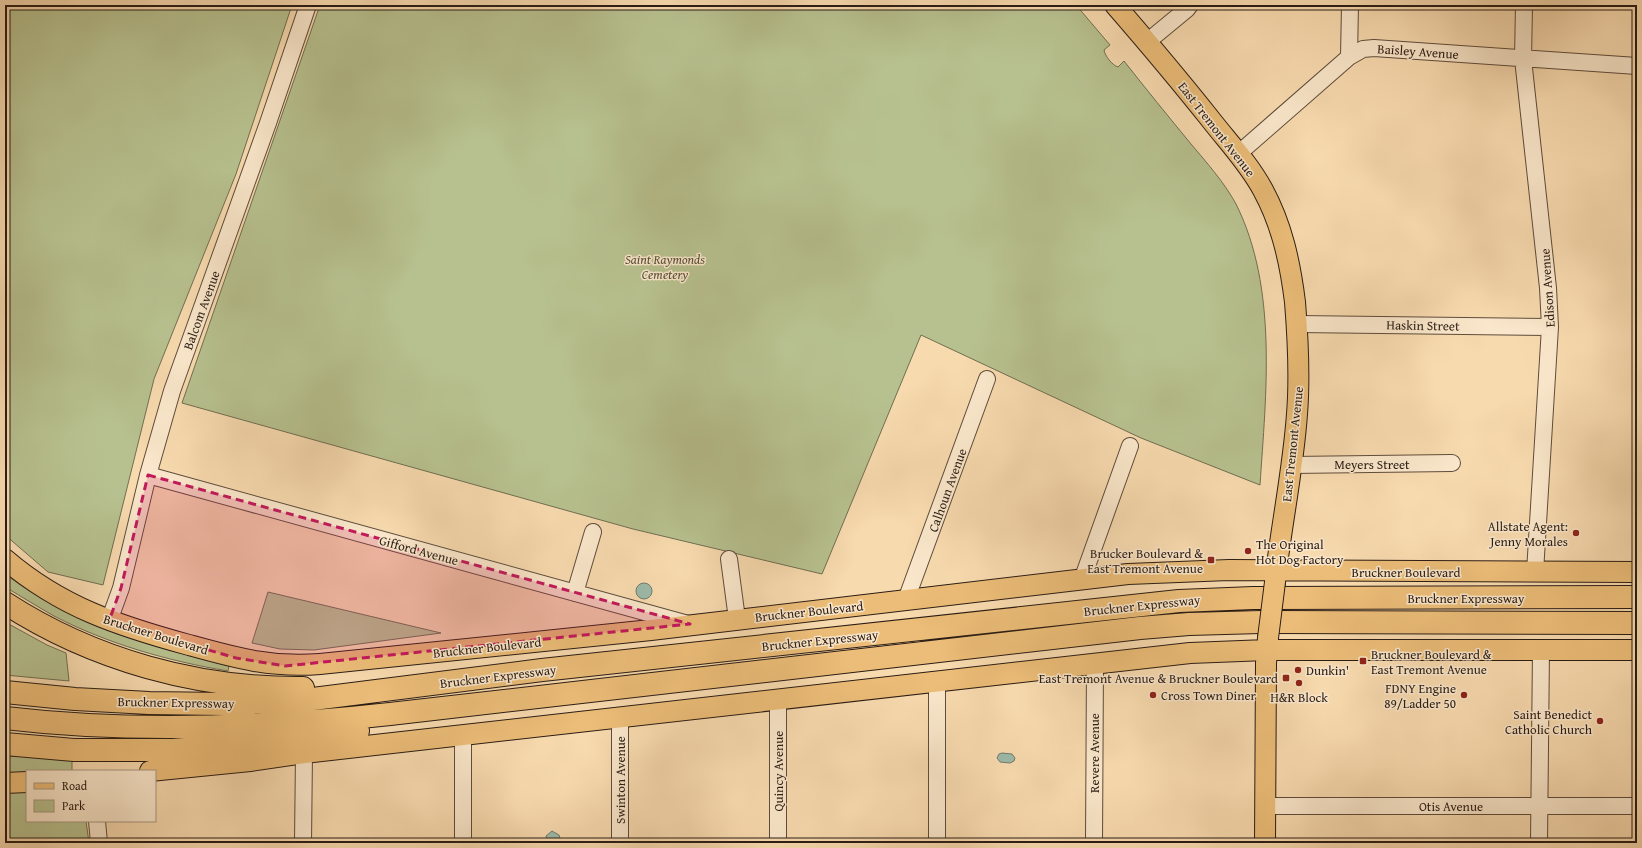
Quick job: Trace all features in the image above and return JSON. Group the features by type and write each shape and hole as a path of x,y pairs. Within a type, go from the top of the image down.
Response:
{"highway":[{"name":"Bruckner Expressway","path":"5,692 125,702 199,704 272,703 542,670 1179,600 1274,598 1637,597"},
{"path":"5,603 42,625 104,653 174,675 222,683 280,687 344,687 542,670"},
{"name":"Bruckner Expressway","path":"5,718 98,726 220,725 342,719 1140,628 1189,624 1261,622 1637,623"},
{"path":"5,744 110,751 211,748 342,734 487,703"}],"main road":[{"name":"East Tremont Avenue","path":"1115,5 1238,154 1262,188 1283,235 1291,273 1296,324 1297,407 1268,644 1265,843"},
{"name":"Bruckner Boulevard","path":"5,559 50,593 109,620 146,633 236,658 262,664 285,666 328,663 635,631 1128,574 1203,570 1276,577 1534,572 1637,572"},
{"path":"156,770 228,764 463,735 1268,644 1637,650"},
{"path":"5,783 26,782"}],"street":[{"name":"Balcom Avenue","path":"109,620 121,588 148,475 172,391 268,123 308,5"},
{"path":"1147,42 1183,13 1190,5"},
{"path":"1349,56 1350,5"},
{"name":"Edison Avenue","path":"1524,5 1523,59 1547,280 1550,327 1534,572"},
{"name":"Baisley Avenue","path":"1238,154 1349,56 1363,49 1374,48 1637,66"},
{"name":"Haskin Street","path":"1296,324 1550,327"},
{"name":"Calhoun Avenue","path":"906,600 987,379"},
{"path":"1082,580 1130,446"},
{"name":"Meyers Street","path":"1291,465 1452,463"},
{"name":"Gifford Avenue","path":"148,475 690,624"},
{"path":"575,593 593,532"},
{"path":"729,559 737,619"},
{"path":"1539,843 1541,649"},
{"name":"Revere Avenue","path":"1094,843 1095,663"},
{"path":"937,681 937,843"},
{"name":"Quincy Avenue","path":"778,699 778,843"},
{"name":"Swinton Avenue","path":"620,717 620,843"},
{"path":"463,735 463,843"},
{"path":"303,843 304,754"},
{"name":"Otis Avenue","path":"1266,806 1637,806"},
{"path":"97,822 99,843"}],"highlighted area":[{"path":"148,475 690,624 285,666 236,658 109,621 121,588"}],"green space":[{"path":"5,5 292,5 236,174 154,379 103,585 48,572 5,535"},
{"name":"Saint Raymonds Cemetery","path":"320,5 1076,5 1110,45 1104,50 1109,60 1118,67 1124,61 1221,180 1236,204 1249,236 1258,271 1264,306 1266,342 1265,415 1260,485 1141,438 921,335 822,574 633,529 182,403"},
{"path":"5,574 31,592 84,620 141,641 229,666 228,671 161,657 117,643 75,626 54,616 7,588 5,586"},
{"path":"268,592 441,633 314,650 280,649 252,643"},
{"path":"5,622 47,645 66,653 69,681 5,675"},
{"path":"5,756 72,757 72,770 26,770 26,775 5,775"},
{"path":"26,789 26,822 86,822 89,843 5,843 5,790"}],"shaded area":[{"path":"641,583 647,583 652,588 650,597 647,599 641,599 636,594 636,588"},
{"path":"999,754 1012,754 1015,758 1014,761 1010,763 1000,762 997,758"},
{"path":"552,831 559,835 559,843 547,843 546,836"}],"place":[{"name":"Allstate Agent: Jenny Morales","path":"1576,533"},
{"name":"The Original Hot Dog Factory","path":"1248,551"},
{"name":"Brucker Boulevard & East Tremont Avenue","path":"1211,560"},
{"name":"Bruckner Boulevard & East Tremont Avenue","path":"1363,661"},
{"name":"Dunkin'","path":"1298,670"},
{"name":"East Tremont Avenue & Bruckner Boulevard","path":"1286,678"},
{"name":"H&R Block","path":"1299,683"},
{"name":"Cross Town Diner","path":"1153,695"},
{"name":"FDNY Engine 89/Ladder 50","path":"1464,695"},
{"name":"Saint Benedict Catholic Church","path":"1600,721"}]}
